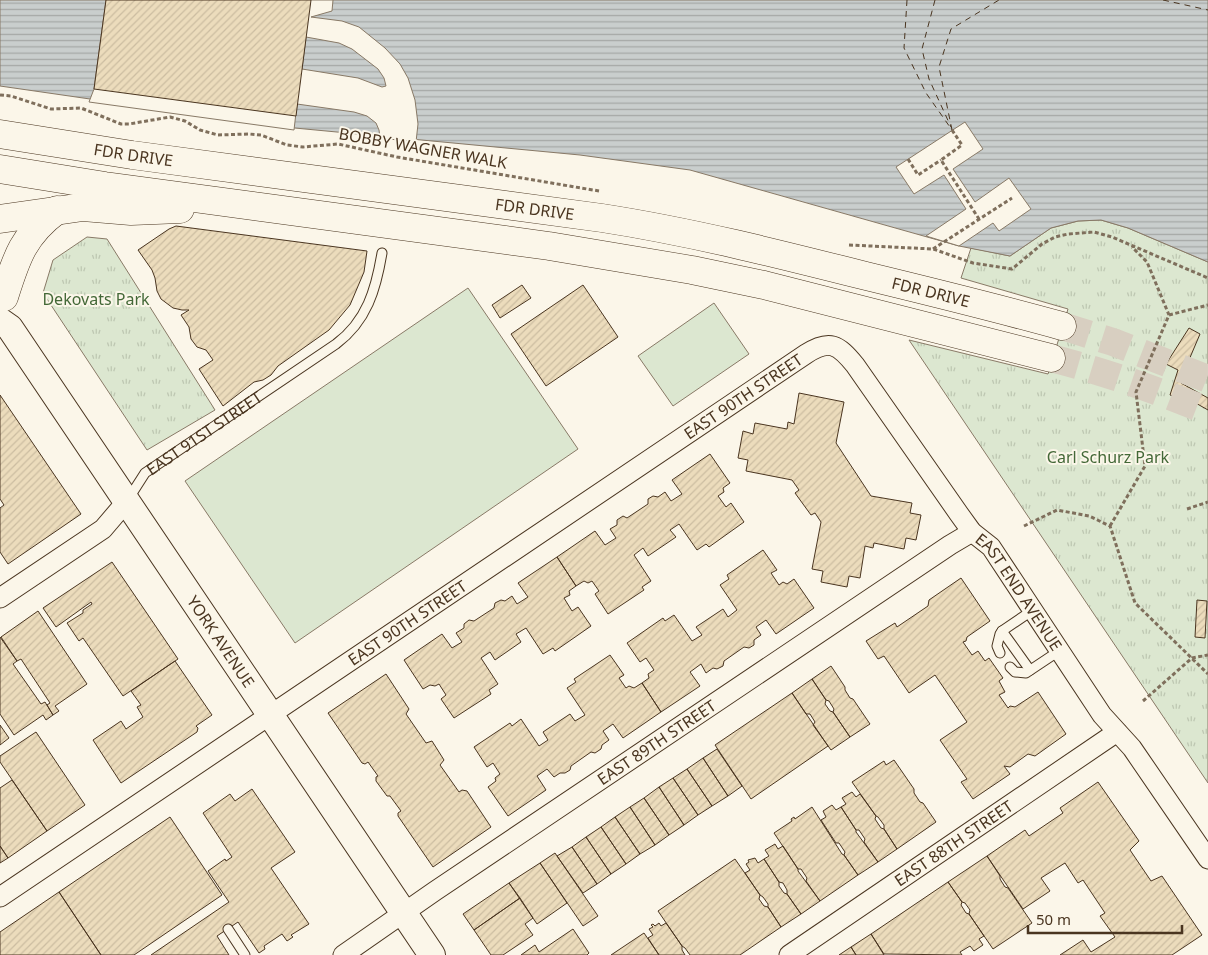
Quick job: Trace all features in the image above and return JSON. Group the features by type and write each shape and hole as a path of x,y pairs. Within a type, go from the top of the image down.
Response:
{"highway":[{"name":"FDR DRIVE","path":"0,134 132,155 602,218 663,228 733,242 1062,326"},
{"path":"0,169 105,186 549,246 692,270 764,285 1051,358"},
{"path":"0,219 83,207 131,212 251,206"},
{"path":"3,307 15,262 22,248 38,226 57,210"}],"main road":[{"name":"YORK AVENUE","path":"3,307 126,502 432,955"}],"street":[{"name":"EAST END AVENUE","path":"816,348 828,345 848,356 972,532 991,547 1102,715 1145,765 1208,859"},
{"name":"EAST 90TH STREET","path":"0,897 816,348"},
{"name":"EAST 91ST STREET","path":"0,598 103,529 126,502"},
{"name":"EAST 89TH STREET","path":"343,955 972,532"},
{"name":"EAST 88TH STREET","path":"789,955 1117,732"}],"lane":[{"name":"EAST 91ST STREET","path":"126,502 145,473 349,334 361,320 373,294 382,253"},
{"path":"1000,653 997,646 1002,631 1033,610"},
{"path":"1002,631 1030,670"},
{"path":"1010,667 1016,672 1026,673 1059,651"},
{"path":"228,929 245,955"}],"path":[{"name":"BOBBY WAGNER WALK","path":"0,95 11,96 51,109 81,108 121,124 170,117 185,121 200,130 218,135 261,135 287,145 303,147 338,144 397,157 602,192"},
{"path":"908,159 918,175 941,160 962,146 952,130"},
{"path":"941,160 979,219"},
{"path":"933,250 1012,198"},
{"path":"846,245 933,250 973,263 1012,269 1042,244 1055,237 1094,232 1130,244 1208,278"},
{"path":"1110,526 1145,466 1136,392 1169,315 1147,262 1130,244"},
{"path":"1169,315 1208,305"},
{"path":"1188,509 1208,502"},
{"path":"1024,526 1057,510 1089,516 1110,526 1135,603 1208,674"},
{"path":"1143,701 1192,658 1208,655"}],"green space":[{"name":"Carl Schurz Park","path":"1101,220 1128,228 1208,262 1208,783 909,340 1048,374 1068,309 961,278 971,248 1010,256 1051,228 1078,221"},
{"name":"Dekovats Park","path":"87,237 107,239 215,410 147,450 43,293 53,260"},
{"path":"468,288 578,449 295,643 185,481"},
{"path":"714,303 749,354 673,406 638,356"}],"shaded area":[{"path":"0,0 1208,0 1208,262 1128,228 1101,220 1078,221 1051,228 1010,256 959,246 690,170 580,155 284,127 0,86"}],"pier":[{"path":"106,0 333,0 332,11 311,17 342,21 359,27 385,48 400,64 408,78 415,100 418,124 416,142 380,138 376,123 367,116 354,112 297,104 294,130 89,102 94,89","holes":["306,37 339,43 352,49 378,69 384,78 386,86 382,87 358,78 302,69"]},
{"path":"965,122 983,149 953,169 975,202 1009,178 1031,209 999,231 993,223 959,246 926,236 966,209 944,175 914,194 896,167"}],"building":[{"path":"106,0 311,0 296,116 94,89"},
{"path":"176,226 367,251 364,272 350,305 329,330 278,366 271,375 263,380 254,382 223,406 199,369 213,360 206,350 197,347 191,339 189,327 181,315 189,310 173,308 161,299 152,270 138,250"},
{"path":"522,285 531,298 500,318 492,305"},
{"path":"583,285 618,337 546,386 511,334"},
{"path":"1189,328 1200,334 1181,383 1208,398 1208,410 1178,393 1176,397 1170,395 1178,370 1166,364"},
{"path":"799,393 844,402 836,443 871,496 912,503 910,513 921,515 916,540 906,538 904,549 874,543 873,548 865,546 860,578 849,576 847,587 821,582 823,571 812,569 821,522 815,513 811,515 795,493 799,490 792,480 746,471 748,460 738,458 743,431 753,434 755,423 787,429 788,422 794,424"},
{"path":"0,395 81,514 8,564 0,552 0,508 4,505 0,499"},
{"path":"710,454 730,483 723,488 724,492 718,496 726,507 731,503 744,522 709,547 706,544 697,550 679,524 670,530 676,537 648,556 643,548 634,555 651,581 642,587 644,590 608,614 595,594 599,591 592,581 588,583 584,581 576,586 557,557 595,531 605,545 616,538 610,529 617,525 617,520 623,516 627,518 648,504 648,499 653,496 658,497 665,492 671,501 682,494 672,480"},
{"path":"763,550 777,570 771,573 779,585 783,582 787,584 794,579 814,608 776,634 766,620 756,627 761,635 754,640 754,645 749,648 744,647 724,661 723,666 717,669 713,668 706,673 701,664 690,672 700,686 661,712 642,683 649,678 648,674 654,670 646,658 640,662 627,643 663,618 665,621 674,615 692,641 702,635 696,627 723,609 728,617 737,610 720,585 729,579 727,575"},
{"path":"557,557 576,586 569,591 570,595 564,598 572,611 578,607 591,626 555,651 553,648 543,654 526,628 516,634 521,642 495,660 490,652 481,658 498,684 489,690 491,694 454,718 441,699 446,695 439,684 435,686 430,685 423,689 404,660 442,634 452,648 462,642 456,633 464,628 464,624 469,620 474,621 494,608 495,603 501,600 505,601 512,596 517,604 528,597 518,583"},
{"path":"112,562 178,659 123,696 83,638 79,641 67,623 83,613 83,610 92,604 91,602 56,627 43,608"},
{"path":"961,578 990,621 963,642 972,655 978,651 985,661 989,658 1003,678 999,681 1005,692 999,695 1008,708 1010,706 1015,707 1038,692 1066,734 1035,756 1028,754 1010,767 1004,766 1010,774 973,799 961,782 967,779 940,740 967,722 935,675 909,693 884,656 878,659 866,641 895,623 897,627 928,606 929,600"},
{"path":"1197,600 1207,601 1205,638 1195,637"},
{"path":"38,611 87,684 55,706 59,711 53,715 47,705 50,703 21,659 17,661 1,637"},
{"path":"0,637 17,661 13,664 41,704 45,702 53,715 46,720 43,715 14,735 0,714"},
{"path":"610,655 624,675 619,678 626,688 629,686 634,688 642,683 661,712 623,738 613,724 603,731 609,740 602,745 601,749 595,753 591,752 571,766 570,770 565,773 560,773 554,777 547,769 537,776 546,790 508,816 488,787 496,781 495,778 500,774 493,763 487,767 474,747 510,723 512,726 521,719 539,746 548,740 543,732 570,714 575,721 585,715 567,688 576,682 574,679"},
{"path":"175,661 212,715 196,726 198,728 197,732 121,783 93,740 121,721 126,729 143,717 137,707 141,705 131,691"},
{"path":"831,666 850,698 853,699 870,724 850,737 833,712 834,709 829,701 826,700 812,679"},
{"path":"386,674 409,709 406,714 426,743 432,741 444,760 440,765 459,792 462,790 467,791 491,827 433,867 398,816 398,813 401,811 376,781 378,776 368,762 362,763 328,713"},
{"path":"812,679 826,700 825,704 833,712 850,737 831,750 813,725 815,722 810,714 806,714 792,693"},
{"path":"792,693 828,746 751,799 715,745"},
{"path":"0,725 9,738 0,745"},
{"path":"36,732 85,805 47,831 0,762 0,756"},
{"path":"717,749 742,786 728,796 703,758"},
{"path":"703,758 728,796 712,806 687,769"},
{"path":"894,760 914,789 914,793 920,802 923,803 936,822 897,849 884,829 884,825 852,782 884,761 886,765"},
{"path":"687,769 712,806 698,815 673,778"},
{"path":"673,778 698,815 684,825 659,787"},
{"path":"12,780 47,831 8,858 0,846 0,788"},
{"path":"1098,782 1139,841 1130,850 1151,881 1162,876 1202,935 1172,955 1060,955 1083,940 1091,952 1115,937 1100,916 1105,913 1083,880 1078,883 1065,863 1041,878 1050,891 1023,909 987,856 1025,830 1029,836 1063,813 1060,808"},
{"path":"659,787 684,825 669,835 644,798"},
{"path":"252,789 295,852 271,868 309,924 291,935 293,937 287,941 282,934 264,946 265,949 259,953 238,922 217,936 229,955 151,955 229,902 208,871 225,859 226,861 232,857 203,813 230,794 235,801"},
{"path":"852,792 856,797 860,794 876,816 875,819 881,828 884,829 897,849 878,862 864,842 865,839 859,830 856,830 841,807 846,804 842,798"},
{"path":"644,798 669,835 655,845 630,807"},
{"path":"832,805 836,810 841,807 856,832 878,862 858,875 844,855 845,852 839,843 836,843 821,820 826,817 823,811"},
{"path":"630,807 655,845 640,854 615,817"},
{"path":"812,807 858,875 820,901 806,881 807,878 801,869 798,869 774,833 792,821 791,819 794,817 795,819"},
{"path":"170,817 222,895 134,955 101,955 59,892"},
{"path":"615,817 640,854 626,864 601,827"},
{"path":"601,827 626,864 611,874 586,837"},
{"path":"586,837 611,874 597,884 572,847"},
{"path":"775,844 778,849 783,846 798,871 820,901 801,914 787,894 783,883 779,882 764,859 769,856 765,850"},
{"path":"0,846 8,858 0,863"},
{"path":"572,847 597,884 583,893 557,856"},
{"path":"555,853 598,916 583,926 540,863"},
{"path":"987,856 1005,887 1008,888 1032,923 993,949 969,914 970,910 948,882"},
{"path":"755,858 758,863 764,859 779,882 779,886 801,914 781,927 768,904 745,873 750,870 746,864 749,862 748,860"},
{"path":"735,859 760,895 759,899 764,906 768,907 781,927 740,955 690,955 658,911"},
{"path":"540,863 567,903 537,924 509,883"},
{"path":"948,882 962,902 961,905 966,913 969,914 984,936 979,939 983,945 974,951 970,946 960,952 962,955 884,954 871,934"},
{"path":"509,883 520,898 474,930 463,914"},
{"path":"59,892 101,955 0,955 0,932"},
{"path":"520,898 533,918 525,924 533,935 503,955 491,955 474,930"},
{"path":"659,923 661,926 666,923 682,946 685,955 659,955 648,938 653,935 649,929 653,927 651,925 655,926"},
{"path":"573,929 589,953 587,955 521,955 535,945 539,952"},
{"path":"644,933 659,955 611,955"},
{"path":"871,934 884,955 856,955 851,947"},
{"path":"851,947 856,955 839,955"}],"ferry route":[{"path":"907,0 904,48 926,93 952,130"},
{"path":"935,0 922,49 929,79 951,127"},
{"path":"952,130 939,67 951,29 999,0"},
{"path":"1163,0 1208,10"}],"tunnel":[{"path":"1062,326 1113,342 1208,379"},
{"path":"1051,358 1130,382 1208,411"}]}
